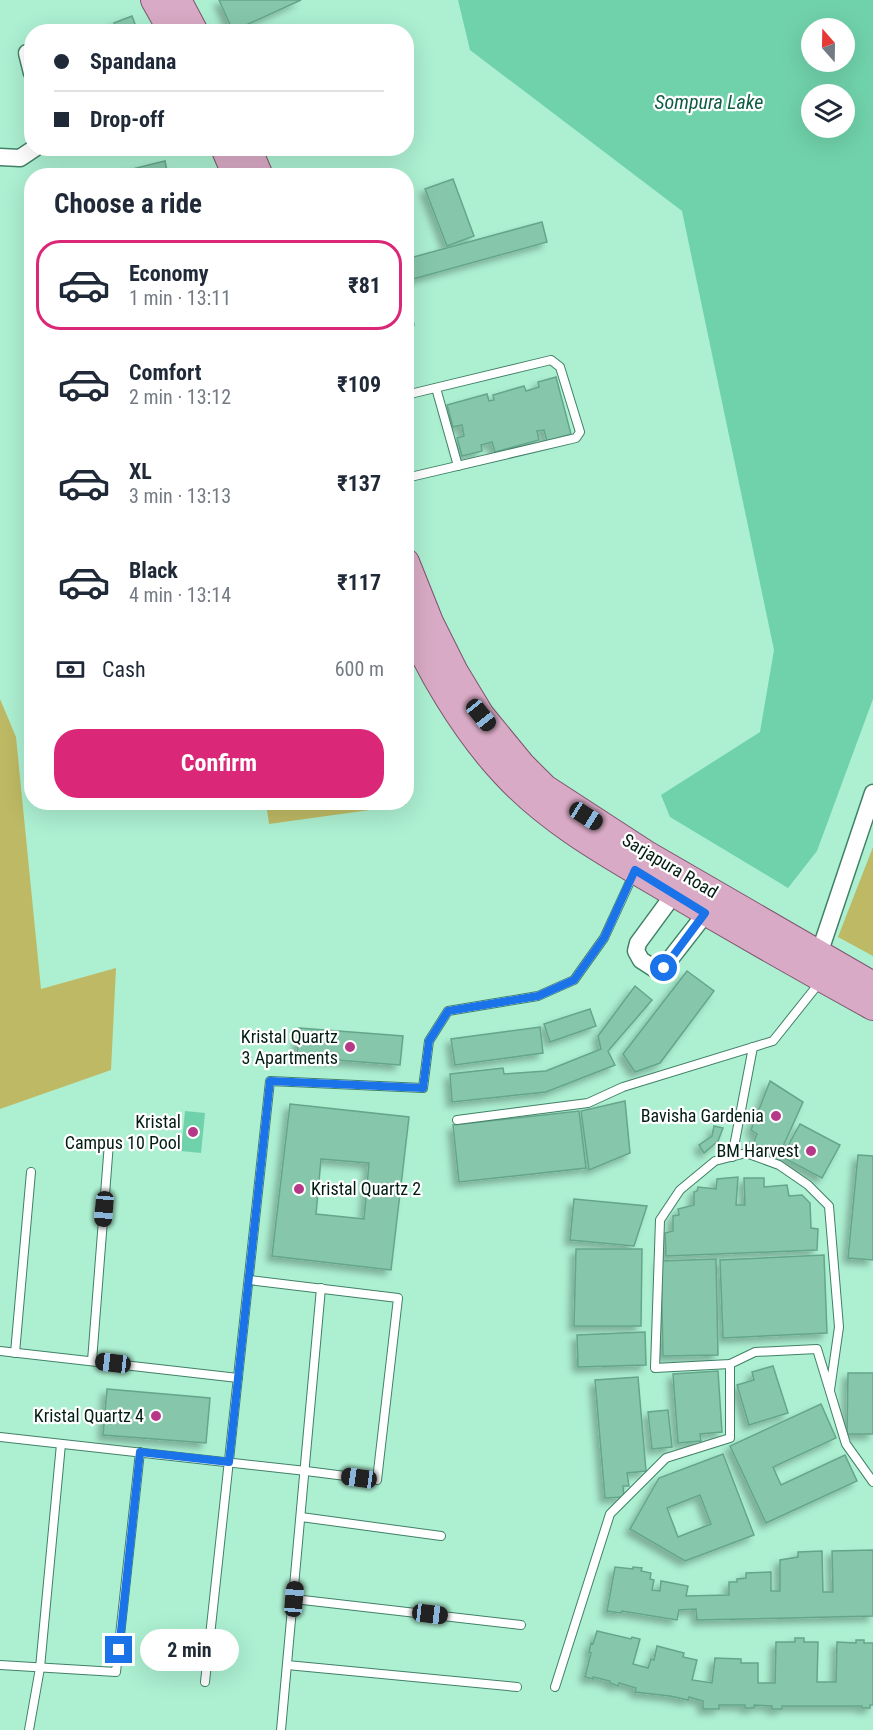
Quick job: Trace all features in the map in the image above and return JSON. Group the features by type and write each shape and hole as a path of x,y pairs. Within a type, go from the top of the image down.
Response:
{"main road":[{"path":"154,0 168,24"},
{"path":"178,0 191,24"},
{"name":"Sarjapura Road","path":"414,581 430,622 455,672 481,715 522,765 545,788 640,862 674,894 873,1007"},
{"name":"Sarjapura Road","path":"414,632 438,682 464,722 504,773 564,826 640,862 819,954 873,985"}],"street":[{"path":"0,157 20,158 24,155"},
{"path":"819,954 873,793"},
{"path":"674,894 638,943 636,951 641,960 655,969 664,968 705,913"}],"lane":[{"path":"414,393 551,360 560,367 580,432 576,438 414,476"},
{"path":"436,388 458,466"},
{"path":"206,1682 270,1081 423,1088 429,1041 448,1011 538,996 574,980 604,938 640,862"},
{"path":"457,1120 588,1102 623,1087 773,1041 823,979"},
{"path":"732,1157 753,1047"},
{"path":"92,1361 109,1143"},
{"path":"830,1390 839,1327 829,1206 808,1185 778,1165 746,1153 715,1161 680,1190 660,1220 655,1368 730,1364 755,1353 817,1349 846,1444 873,1482"},
{"path":"15,1353 31,1172"},
{"path":"0,1437 377,1480 398,1298 249,1280"},
{"path":"281,1730 321,1288"},
{"path":"0,1351 238,1378"},
{"path":"555,1687 610,1514 666,1458 730,1438 730,1364"},
{"path":"29,1730 40,1668 61,1444"},
{"path":"0,1665 116,1672 140,1452"},
{"path":"301,1517 441,1536"},
{"path":"294,1599 521,1625"},
{"path":"287,1665 517,1687"}],"shaded area":[{"path":"0,699 16,737 41,989 116,968 111,1070 0,1109"},
{"path":"267,810 370,810 269,824"},
{"path":"873,847 873,956 838,937"}],"water":[{"name":"Sompura Lake","path":"458,0 873,0 873,699 817,851 788,888 670,817 661,795 760,732 774,650 682,211 470,50"},
{"name":"Kristal Campus 10 Pool","path":"185,1111 205,1113 201,1153 181,1151"}],"building":[{"path":"219,0 301,0 248,24 230,24"},
{"path":"132,16 135,24 114,24"},
{"path":"165,161 166,168 136,168"},
{"path":"453,179 474,236 447,246 425,189"},
{"path":"542,222 547,242 414,279 414,257"},
{"path":"556,377 571,434 547,441 544,430 537,431 539,440 495,452 492,442 481,445 482,451 462,456 457,438 464,436 462,425 453,427 447,405 487,394 489,401 494,400 493,395 524,386 526,391 539,387 538,382"},
{"path":"687,971 714,991 660,1063 635,1072 623,1054"},
{"path":"635,986 652,1000 608,1051 615,1065 546,1092 452,1102 450,1074 503,1068 504,1074 546,1071 601,1049 598,1036"},
{"path":"590,1009 596,1026 550,1042 544,1024"},
{"path":"540,1027 543,1053 455,1065 451,1039"},
{"name":"Kristal Quartz 3 Apartments","path":"299,1028 403,1036 400,1065 297,1057"},
{"name":"Bavisha Gardenia","path":"770,1081 803,1102 780,1153 753,1144 757,1134 751,1130"},
{"path":"625,1101 630,1153 589,1170 581,1111"},
{"name":"Kristal Quartz 2","path":"290,1104 409,1117 391,1270 272,1256","holes":["321,1159 369,1163 364,1219 316,1214"]},
{"path":"579,1111 586,1168 459,1182 453,1125"},
{"name":"BM Harvest","path":"800,1124 840,1145 822,1178 782,1157"},
{"path":"714,1126 723,1128 718,1141 704,1153 699,1145 712,1136"},
{"path":"858,1155 873,1156 873,1260 848,1258"},
{"path":"738,1177 736,1205 745,1205 744,1178 764,1178 764,1187 787,1185 789,1196 802,1195 810,1203 811,1228 818,1229 817,1250 666,1256 665,1233 673,1231 673,1216 679,1215 678,1209 694,1205 694,1192 698,1187 716,1189 717,1179"},
{"path":"574,1199 647,1206 634,1246 570,1240"},
{"path":"576,1249 642,1249 641,1326 574,1326"},
{"path":"824,1255 827,1333 723,1338 720,1260"},
{"path":"716,1259 718,1355 663,1356 661,1261"},
{"path":"645,1332 646,1365 578,1367 577,1335"},
{"path":"773,1366 788,1413 749,1425 737,1385 754,1380 752,1372"},
{"path":"718,1371 722,1432 700,1434 701,1441 678,1443 673,1374"},
{"path":"848,1373 873,1373 873,1434 847,1434"},
{"path":"638,1377 646,1471 627,1473 629,1486 623,1486 624,1497 605,1498 595,1380"},
{"name":"Kristal Quartz 4","path":"107,1389 210,1398 206,1443 103,1435"},
{"path":"821,1404 836,1438 773,1467 781,1485 845,1455 857,1481 766,1523 730,1446"},
{"path":"668,1410 672,1447 652,1449 648,1412"},
{"path":"723,1454 754,1535 685,1561 630,1529 659,1478","holes":["700,1495 711,1524 678,1537 667,1508"]},
{"path":"873,1550 873,1616 697,1620 696,1609 679,1610 677,1620 622,1611 621,1613 607,1611 615,1567 642,1568 641,1571 651,1573 650,1579 654,1580 652,1590 660,1591 661,1581 688,1586 686,1596 729,1595 729,1582 737,1582 737,1579 746,1578 746,1573 771,1572 771,1591 780,1591 780,1560 798,1557 798,1552 822,1551 823,1592 833,1592 832,1551"},
{"path":"597,1631 640,1639 633,1664 648,1668 651,1659 654,1660 657,1646 684,1653 683,1657 697,1660 692,1680 712,1683 715,1658 741,1659 741,1663 758,1663 758,1683 775,1683 776,1642 795,1642 795,1638 804,1638 804,1642 818,1642 817,1682 836,1682 837,1642 856,1643 856,1640 864,1640 864,1643 873,1643 873,1705 870,1705 870,1708 862,1708 862,1706 782,1706 782,1709 772,1709 772,1706 754,1705 754,1708 745,1708 745,1705 719,1705 719,1709 703,1709 703,1701 689,1697 688,1700 635,1692 636,1688 619,1683 618,1686 610,1681 585,1677 591,1643 593,1644"}],"place":[{"name":"Kristal Quartz 3 Apartments","path":"350,1047"},
{"name":"Bavisha Gardenia","path":"776,1116"},
{"name":"Kristal Campus 10 Pool","path":"193,1132"},
{"name":"BM Harvest","path":"811,1151"},
{"name":"Kristal Quartz 2","path":"299,1189"},
{"name":"Kristal Quartz 4","path":"156,1416"}],"route":[{"path":"119,1650 140,1452 229,1462 270,1081 423,1088 429,1041 448,1011 538,996 574,980 604,938 635,870 705,913 664,968"}]}
